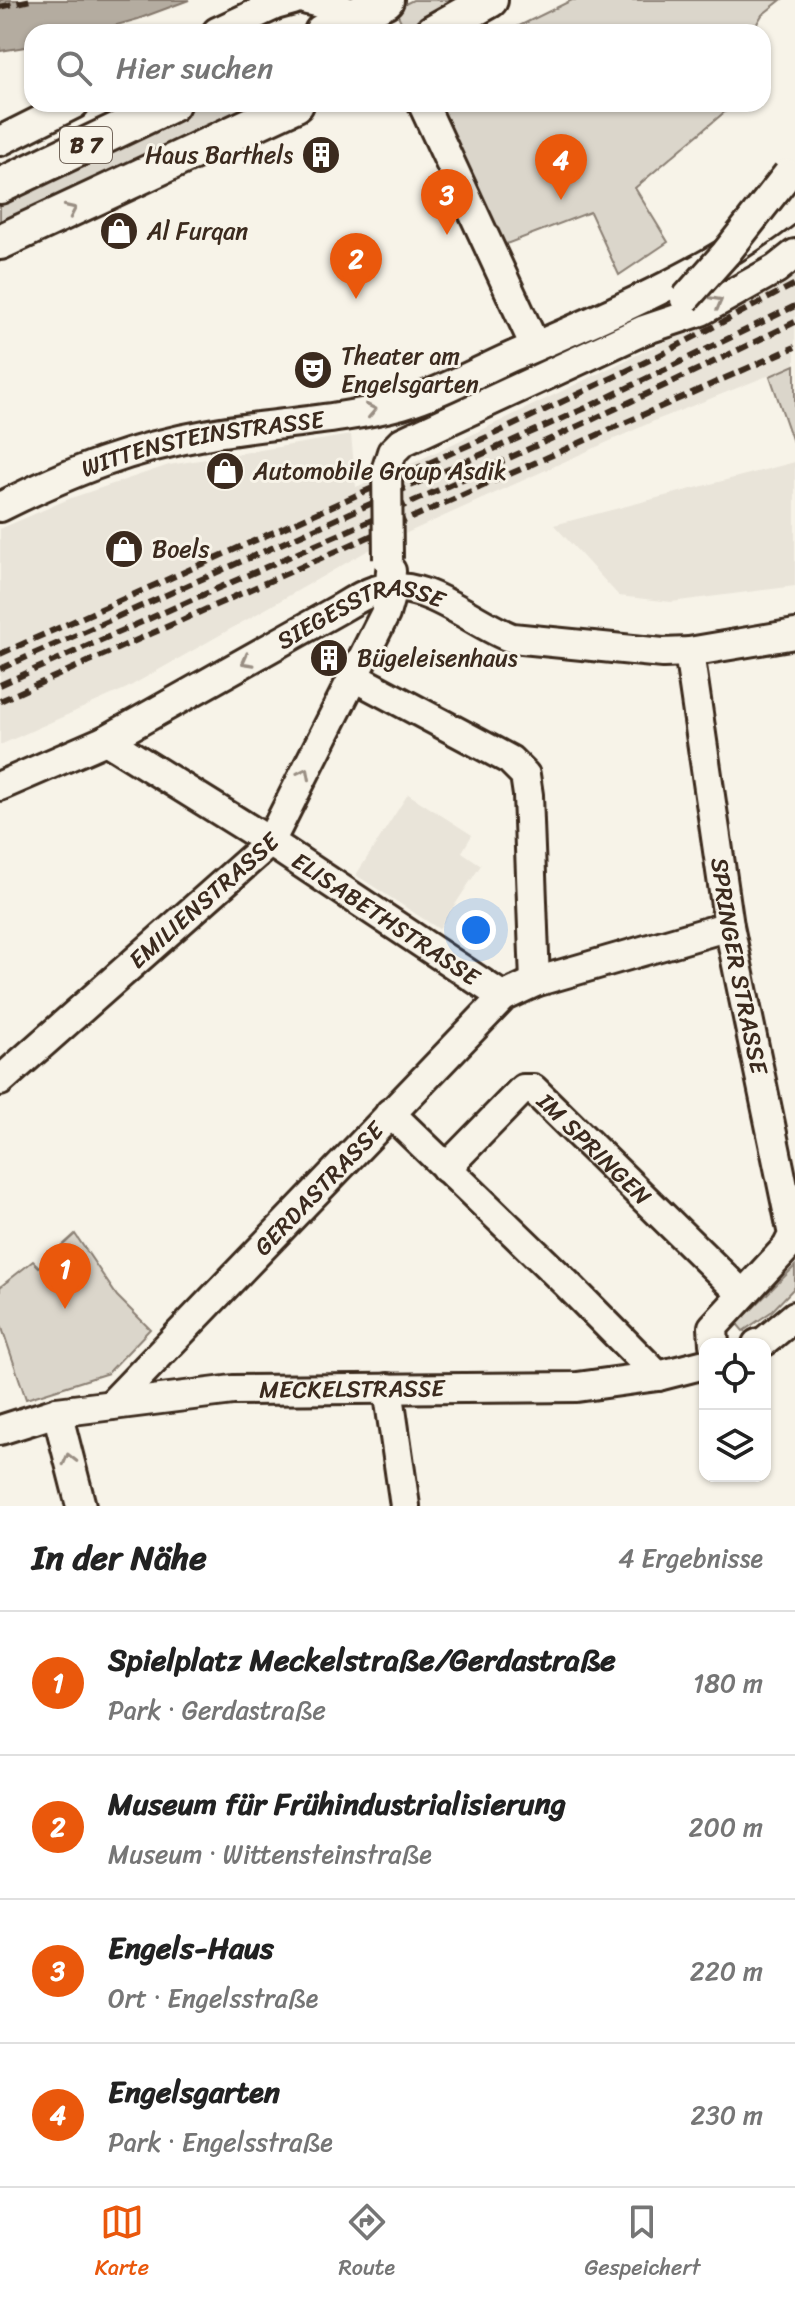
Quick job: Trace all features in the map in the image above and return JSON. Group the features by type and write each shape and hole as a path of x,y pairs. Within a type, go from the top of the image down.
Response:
{"main road":[{"path":"339,24 386,0"},
{"path":"447,24 487,1"},
{"name":"B 7","path":"0,186 155,112"},
{"name":"B 7","path":"0,242 279,112"}],"street":[{"path":"234,24 293,0"},
{"path":"307,0 356,16"},
{"path":"0,141 58,112"},
{"path":"427,112 535,346"},
{"name":"EMILIENSTRASSE","path":"644,330 685,299 792,170"},
{"name":"WITTENSTEINSTRASSE","path":"0,507 83,467 152,446 212,434 341,417 404,403 659,289 711,261 795,205"},
{"name":"EMILIENSTRASSE","path":"0,1081 270,842 385,614 390,587 387,468 392,452 402,442 644,330 701,311 776,269 795,254"},
{"name":"SIEGESSTRASSE","path":"0,786 106,740 341,608 373,591 390,587 437,598 512,638 663,653 689,652 795,634"},
{"name":"SPRINGER STRASSE","path":"689,652 729,926 793,1235 787,1247 713,1327 714,1338"},
{"path":"354,677 510,760 525,775 535,982"},
{"name":"ELISABETHSTRASSE","path":"106,740 270,842 503,997"},
{"name":"GERDASTRASSE","path":"111,1405 503,997 535,982 729,926"},
{"name":"IM SPRINGEN","path":"446,1168 523,1089 533,1089 742,1294"},
{"path":"390,1113 658,1376"},
{"path":"769,1338 795,1316"},
{"name":"MECKELSTRASSE","path":"0,1430 57,1412 233,1390 577,1387 658,1376 699,1366"},
{"path":"388,1388 405,1506"},
{"path":"57,1412 81,1506"}],"shaded area":[{"path":"0,0 189,0 120,24 24,24 24,47 0,51"},
{"path":"413,0 467,0 421,24 402,24 395,9"},
{"path":"572,0 781,0 762,15 757,24 523,24"},
{"path":"186,112 249,112 0,228 0,198"},
{"path":"440,112 725,112 635,188 668,242 619,275 590,212 501,246"},
{"path":"795,276 795,365 654,421 367,551 127,688 0,745 0,529 71,498 169,465 351,435 356,487 409,465"},
{"path":"795,365 795,448 770,376"},
{"path":"795,462 795,586 671,602 619,596 554,525"},
{"path":"408,794 472,835 462,852 481,865 439,929 356,875"},
{"path":"75,1234 117,1296 150,1329 108,1373 26,1399 0,1322 0,1287 33,1261 39,1267"},
{"path":"795,1266 795,1287 771,1312 743,1331 737,1324"}],"railway":[{"path":"0,7 31,0"},
{"path":"0,654 505,429 660,355 795,284"},
{"path":"0,669 588,407 795,306"},
{"path":"0,685 499,463 795,322"},
{"path":"0,701 795,347"}],"place":[{"name":"Haus Barthels","path":"321,155"},
{"name":"Engelsgarten","path":"561,200"},
{"name":"Al Furqan","path":"119,231"},
{"name":"Engels-Haus","path":"447,235"},
{"name":"Museum für Frühindustrialisierung","path":"356,299"},
{"name":"Theater am Engelsgarten","path":"313,370"},
{"name":"Automobile Group Asdik","path":"225,471"},
{"name":"Boels","path":"124,549"},
{"name":"Bügeleisenhaus","path":"329,658"},
{"name":"Spielplatz Meckelstraße/Gerdastraße","path":"65,1309"}]}
